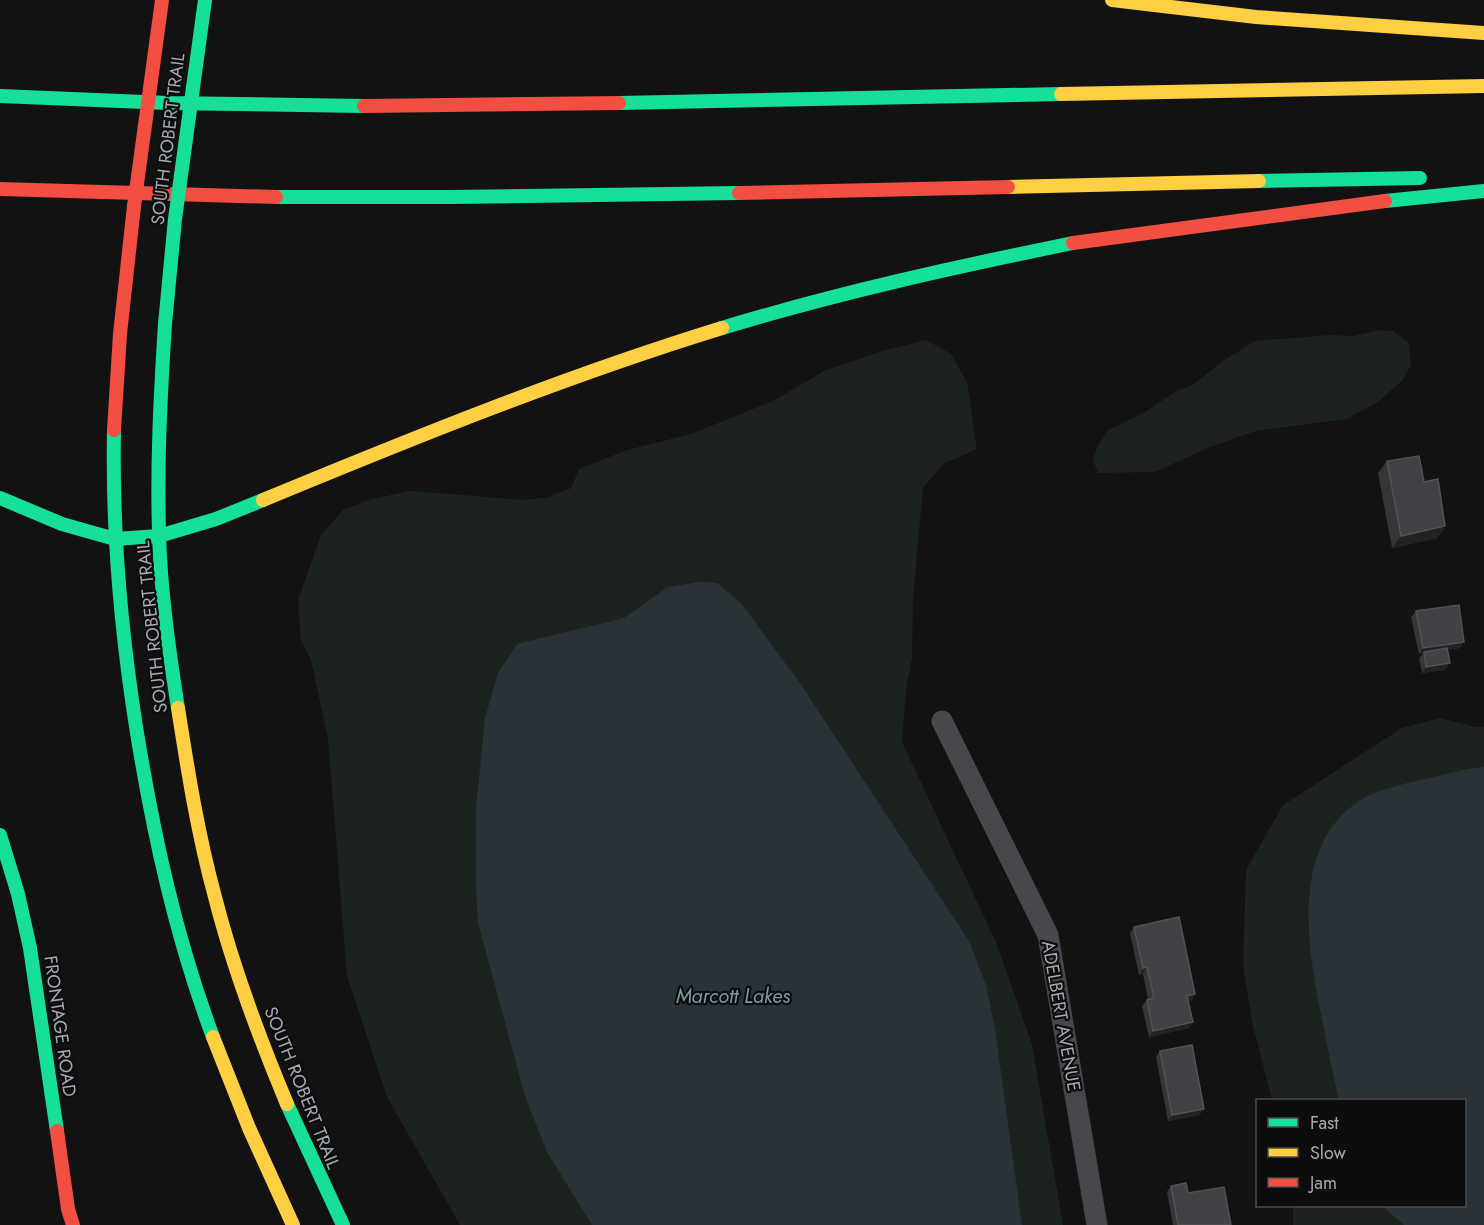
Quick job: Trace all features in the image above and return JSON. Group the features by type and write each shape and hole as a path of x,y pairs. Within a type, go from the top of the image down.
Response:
{"main road":[{"name":"SOUTH ROBERT TRAIL","path":"162,0 121,321 115,412 115,539 118,600 129,687 159,857 173,911 187,961 223,1065 246,1123 293,1225"},
{"name":"SOUTH ROBERT TRAIL","path":"205,0 179,188 165,324 159,414 159,536 163,596 173,681 203,848 215,900 272,1068 291,1115 343,1225"},
{"path":"1112,0 1256,17 1484,33"},
{"path":"0,96 122,102 295,106 448,106 1484,86"},
{"path":"0,189 79,194 420,199 1438,177"},
{"path":"0,498 62,524 115,539 159,536 216,519 364,458 606,366 794,306 1077,242 1349,205 1484,191"},
{"name":"FRONTAGE ROAD","path":"0,835 18,894 30,948 68,1209 73,1225"}],"street":[{"name":"ADELBERT AVENUE","path":"942,721 1048,935 1097,1225"}],"shaded area":[{"path":"1380,330 1393,331 1409,343 1411,365 1403,380 1377,403 1346,419 1256,431 1210,447 1155,472 1098,473 1093,460 1097,447 1108,430 1145,412 1173,393 1194,384 1223,361 1255,341 1329,335 1354,336"},
{"path":"926,340 951,354 967,382 977,449 943,464 923,488 913,598 912,658 906,690 902,742 996,942 1032,1044 1063,1225 460,1225 387,1097 347,976 328,739 311,660 301,640 298,600 321,535 343,510 372,499 410,491 525,500 549,497 571,488 579,469 627,450 691,434 773,401 824,371 882,351"},
{"path":"1440,718 1484,727 1484,1225 1293,1225 1293,1207 1466,1207 1466,1099 1272,1099 1252,1022 1243,966 1246,870 1283,805 1402,728"}],"water":[{"name":"Marcott Lakes","path":"700,582 717,583 741,603 802,686 969,941 986,985 995,1029 1022,1225 592,1225 547,1152 525,1096 478,923 476,808 485,718 498,673 517,644 624,618 668,587"},
{"path":"1484,767 1484,1225 1404,1225 1383,1207 1466,1207 1466,1099 1339,1099 1312,965 1309,901 1313,870 1323,842 1340,818 1364,798 1377,792 1462,770"}],"building":[{"path":"1419,456 1424,482 1438,479 1445,526 1401,536 1387,461"},
{"path":"1459,605 1464,642 1423,648 1416,611"},
{"path":"1447,648 1450,663 1426,667 1424,652"},
{"path":"1179,917 1195,994 1187,996 1193,1022 1153,1031 1147,1000 1154,998 1147,967 1143,968 1134,927"},
{"path":"1192,1045 1204,1109 1172,1115 1160,1051"},
{"path":"1186,1183 1188,1193 1224,1187 1231,1225 1178,1225 1171,1186"}],"traffic: fast":[{"path":"165,324 175,219 205,0"},
{"path":"619,103 1061,94"},
{"path":"0,96 168,103 364,106"},
{"path":"1259,181 1420,178"},
{"path":"1385,201 1484,191"},
{"path":"276,197 739,193"},
{"path":"722,328 896,281 1073,243"},
{"path":"165,324 158,500 161,577 178,708"},
{"path":"114,430 114,506 119,582 126,658 137,733 151,810 177,925 213,1037"},
{"path":"0,498 62,524 115,539 159,536 216,519 263,500"},
{"path":"0,835 18,894 30,948 57,1131"},
{"path":"287,1104 343,1225"}],"traffic: slow":[{"path":"1112,0 1256,17 1484,33"},
{"path":"1061,94 1484,86"},
{"path":"1008,187 1259,181"},
{"path":"263,500 548,387 722,328"},
{"path":"178,708 198,827 222,924 247,1002 287,1104"},
{"path":"213,1037 249,1128 293,1225"}],"traffic: jam":[{"path":"134,206 162,0"},
{"path":"364,106 619,103"},
{"path":"739,193 1008,187"},
{"path":"0,189 276,197"},
{"path":"1073,243 1385,201"},
{"path":"114,430 120,334 134,206"},
{"path":"57,1131 68,1209 73,1225"}]}
